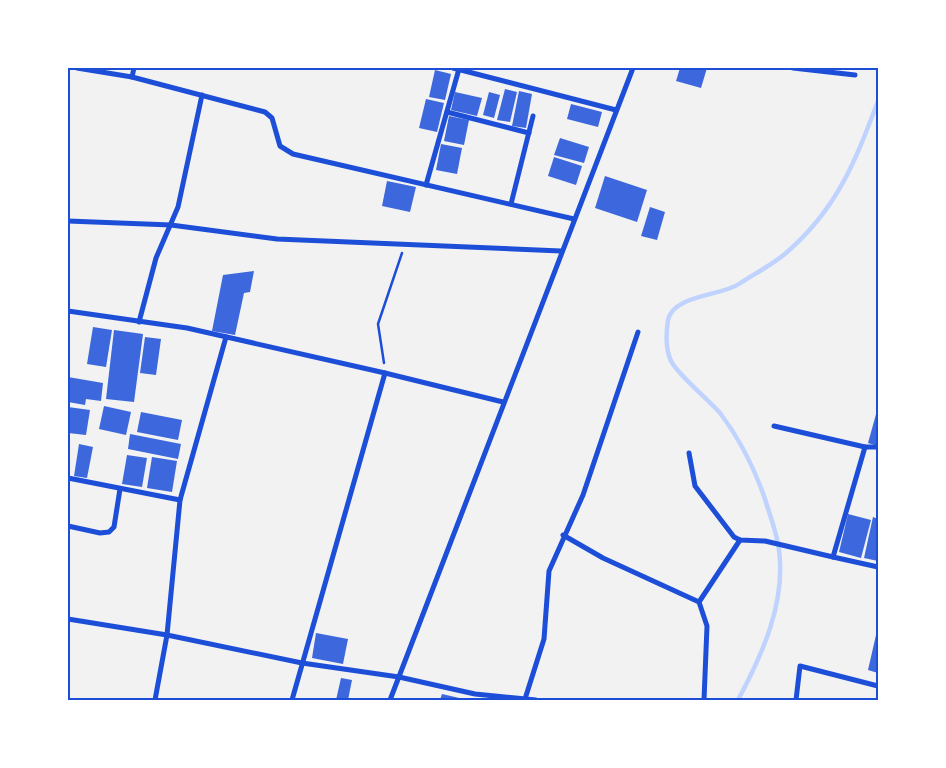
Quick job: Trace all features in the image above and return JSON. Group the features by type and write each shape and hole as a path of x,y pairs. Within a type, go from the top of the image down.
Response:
{"street":[{"path":"76,68 132,77 269,114 280,146 293,154 574,219"},
{"path":"132,77 134,68"},
{"path":"453,68 616,110"},
{"path":"390,700 561,251 633,68"},
{"path":"793,68 855,75"},
{"path":"426,185 460,69"},
{"path":"139,322 156,258 172,225 178,207 202,95"},
{"path":"447,112 529,133"},
{"path":"511,204 533,116"},
{"path":"68,221 172,225 277,239 561,251"},
{"path":"68,311 226,337 385,372 503,402"},
{"path":"524,699 544,639 549,570 583,495 638,332"},
{"path":"155,700 167,635 180,500 226,337"},
{"path":"292,700 385,372"},
{"path":"774,426 865,447 878,447"},
{"path":"833,558 865,447"},
{"path":"689,453 695,486 734,537 740,540 764,541 878,567"},
{"path":"68,478 180,500"},
{"path":"68,526 100,533 109,532 114,527 120,489"},
{"path":"564,536 603,558 699,602 707,626 704,700"},
{"path":"699,602 740,540"},
{"path":"68,619 167,635 302,663 399,677 475,694 536,700"},
{"path":"796,700 800,666 878,686"},
{"path":"474,700 475,694"}],"path":[{"path":"385,372 378,324 405,245"}],"building":[{"path":"680,68 707,68 701,88 676,81"},
{"path":"435,70 451,74 445,100 429,97"},
{"path":"505,89 517,92 510,122 497,120"},
{"path":"519,91 532,94 526,128 512,126"},
{"path":"455,92 482,98 477,116 451,110"},
{"path":"489,92 500,95 494,118 483,115"},
{"path":"426,99 444,103 437,132 419,128"},
{"path":"571,104 602,112 598,127 567,119"},
{"path":"449,116 469,120 464,145 444,141"},
{"path":"560,138 589,147 584,163 554,155"},
{"path":"441,144 462,148 457,174 436,170"},
{"path":"554,157 582,166 576,185 548,176"},
{"path":"605,176 647,190 637,222 595,208"},
{"path":"387,181 416,187 410,212 382,206"},
{"path":"650,207 665,212 657,240 641,236"},
{"path":"254,271 250,292 244,293 235,335 212,331 223,275"},
{"path":"93,327 112,330 106,367 87,364"},
{"path":"114,330 143,334 134,402 106,399"},
{"path":"145,337 161,339 156,375 140,373"},
{"path":"68,377 103,383 101,401 86,399 85,405 68,402"},
{"path":"104,406 131,412 126,435 99,429"},
{"path":"68,407 90,410 86,435 68,433"},
{"path":"878,407 878,446 868,443"},
{"path":"141,412 182,420 178,440 137,432"},
{"path":"130,434 181,444 178,459 128,449"},
{"path":"79,444 93,447 87,478 74,476"},
{"path":"127,455 147,458 142,487 122,484"},
{"path":"152,457 177,461 172,492 147,488"},
{"path":"848,514 871,520 861,558 839,552"},
{"path":"873,517 878,519 878,561 864,558"},
{"path":"316,633 348,639 343,664 312,658"},
{"path":"876,635 878,635 878,673 868,670"},
{"path":"341,678 352,680 348,700 336,700"},
{"path":"442,694 468,700 440,700"}],"waterway":[{"path":"738,700 756,665 775,609 780,570 778,544 761,488 740,444 720,413 679,373 671,361 666,340 668,320 672,312 688,301 739,284 781,257 804,236 819,219 842,183 861,144 878,101"}]}
